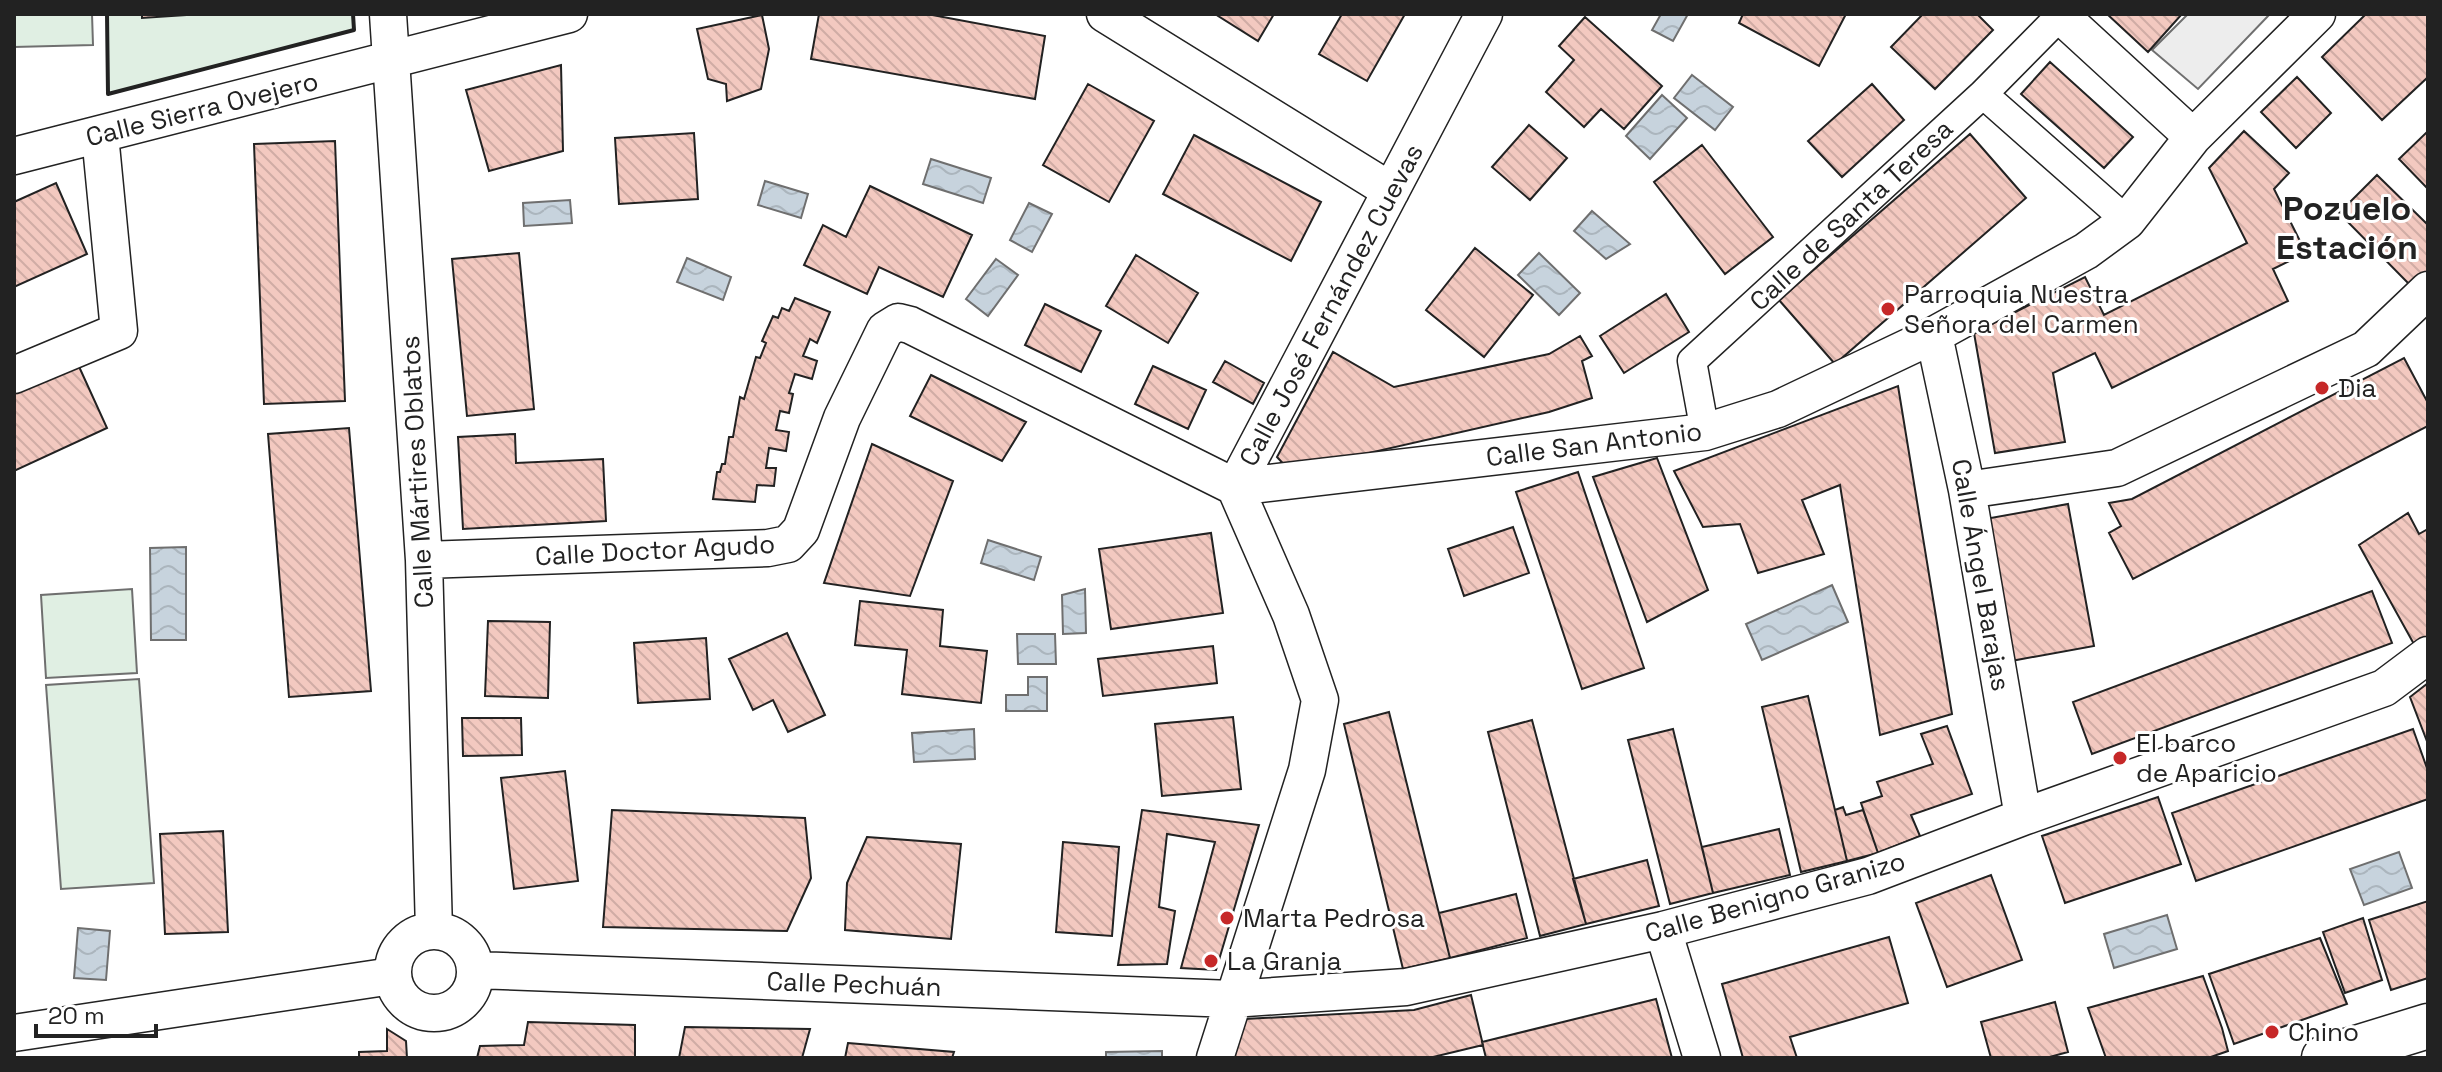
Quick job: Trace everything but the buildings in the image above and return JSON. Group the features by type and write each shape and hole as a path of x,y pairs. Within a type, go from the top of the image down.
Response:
{"street":[{"name":"Calle Mártires Oblatos","path":"388,14 424,560 434,931"},
{"name":"Calle Sierra Ovejero","path":"14,156 569,14"},
{"path":"1105,14 1391,191"},
{"name":"Calle José Fernández Cuevas","path":"1215,1058 1307,770 1320,700 1291,615 1235,487 1484,14"},
{"name":"Calle San Antonio","path":"1235,487 1705,432 1778,409 1934,335 2086,251 2127,221 2193,137 2317,14"},
{"path":"2060,15 2193,137"},
{"name":"Calle de Santa Teresa","path":"1705,432 1692,361 1983,94 2060,15"},
{"path":"1983,94 2127,221"},
{"path":"14,375 119,331 100,135"},
{"path":"1967,490 2117,468 2366,349 2428,290"},
{"name":"Calle Doctor Agudo","path":"424,560 768,548 788,544 801,530 842,418 885,330 898,322 910,325 1235,487"},
{"name":"Calle Ángel Barajas","path":"1934,335 1967,490 2023,817"},
{"name":"Calle Benigno Granizo","path":"1232,999 1406,987 1663,930 1868,876 2384,688 2428,655"},
{"path":"1663,930 1702,1058"},
{"path":"434,931 449,934 463,943 471,955 475,970 472,989 467,996 445,1012 428,1013 410,1006 398,993 392,976 394,961 409,939 434,931"},
{"name":"Calle Pechuán","path":"475,970 1232,999"},
{"path":"14,1033 392,976"},
{"path":"2324,1058 2428,1026"}],"green space":[{"path":"14,14 92,14 93,45 14,47"},
{"path":"107,14 353,14 354,30 108,94"},
{"path":"132,589 137,673 46,678 41,595"},
{"path":"139,679 154,883 61,889 46,685"}],"shaded area":[{"path":"2188,14 2270,14 2198,89 2152,50"}],"water":[{"path":"1661,14 1688,14 1673,41 1652,30"},
{"path":"1692,75 1733,107 1715,130 1674,98"},
{"path":"1662,95 1687,118 1650,159 1626,136"},
{"path":"931,159 991,178 983,203 923,184"},
{"path":"765,181 808,194 801,218 758,205"},
{"path":"570,200 572,223 524,226 523,203"},
{"path":"1029,203 1052,214 1032,252 1010,240"},
{"path":"1592,211 1630,244 1606,259 1574,231"},
{"path":"1539,253 1580,293 1559,315 1518,275"},
{"path":"687,258 731,277 723,300 677,282"},
{"path":"996,259 1018,275 988,316 966,299"},
{"path":"988,540 1041,557 1034,580 981,563"},
{"path":"186,547 186,640 151,640 150,548"},
{"path":"1832,585 1848,622 1762,660 1746,624"},
{"path":"1085,589 1086,633 1063,634 1062,595"},
{"path":"1017,634 1055,634 1056,664 1018,664"},
{"path":"1028,677 1047,677 1047,711 1006,711 1006,695 1028,695"},
{"path":"974,729 975,759 914,762 912,733"},
{"path":"2399,852 2412,888 2364,905 2350,869"},
{"path":"2167,915 2177,949 2114,968 2104,934"},
{"path":"78,928 110,931 106,980 74,978"},
{"path":"1162,1051 1162,1058 1106,1058 1106,1052"}],"wall":[{"path":"107,14 108,94 354,30 353,14"}],"place":[{"name":"Parroquia Nuestra Señora del Carmen","path":"1888,309"},
{"name":"Dia","path":"2322,388"},
{"name":"El barco de Aparicio","path":"2120,758"},
{"name":"Marta Pedrosa","path":"1227,918"},
{"name":"La Granja","path":"1211,961"},
{"name":"Chino","path":"2272,1032"}],"district":[{"name":"Pozuelo Estación","path":"2347,228"}]}
